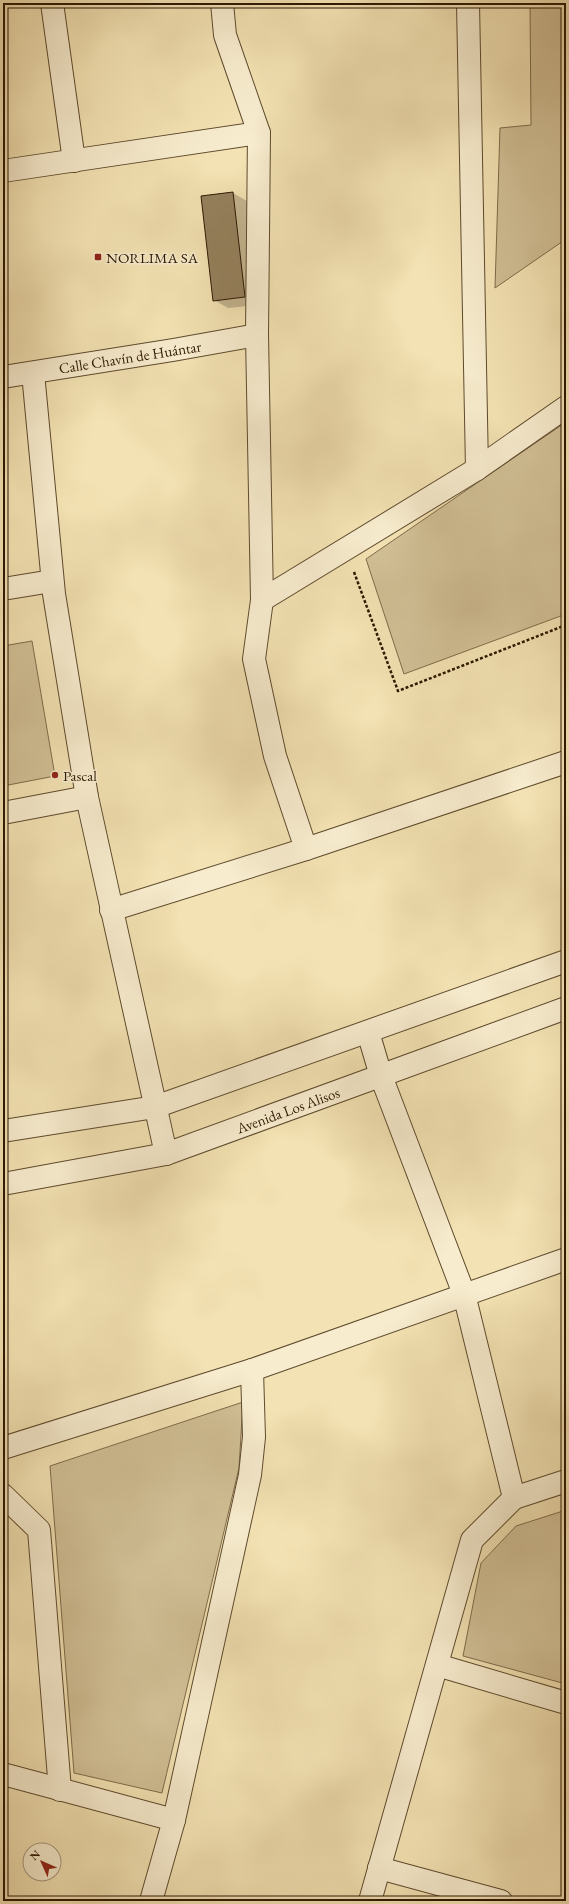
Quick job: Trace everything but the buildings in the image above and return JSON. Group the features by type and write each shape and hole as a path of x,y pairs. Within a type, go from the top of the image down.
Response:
{"street":[{"path":"52,3 74,161"},
{"path":"222,3 225,35 259,133 257,335 262,600 254,659 275,756 306,848"},
{"path":"468,3 477,469"},
{"path":"3,171 259,133"},
{"name":"Calle Chavín de Huántar","path":"3,377 257,335"},
{"path":"33,373 52,581 86,797 166,1154"},
{"path":"262,600 477,469 566,407"},
{"path":"3,589 52,581"},
{"path":"111,910 306,848 566,762"},
{"path":"3,814 86,797"},
{"path":"3,1131 155,1107 566,961"},
{"name":"Avenida Los Alisos","path":"3,1184 166,1154 566,1008"},
{"path":"368,1032 381,1076 464,1294 514,1498"},
{"path":"3,1448 252,1370 566,1259"},
{"path":"151,1901 174,1820 250,1475 254,1437 252,1370"},
{"path":"370,1901 472,1540 514,1498 566,1481"},
{"path":"3,1495 39,1530 60,1790"},
{"path":"437,1665 566,1703"},
{"path":"3,1774 174,1820"},
{"path":"379,1868 501,1901"}],"path":[{"path":"345,550 398,691 566,625"}],"shaded area":[{"path":"530,3 566,3 566,239 495,288 500,128 531,125"},
{"path":"566,422 566,614 404,674 366,559"},
{"path":"32,641 55,776 3,786 3,646"},
{"path":"243,1402 239,1468 162,1793 74,1773 50,1466"},
{"path":"566,1510 566,1684 463,1656 481,1563 516,1526"}],"place":[{"name":"NORLIMA SA","path":"98,257"},
{"name":"Pascal","path":"55,775"}]}
